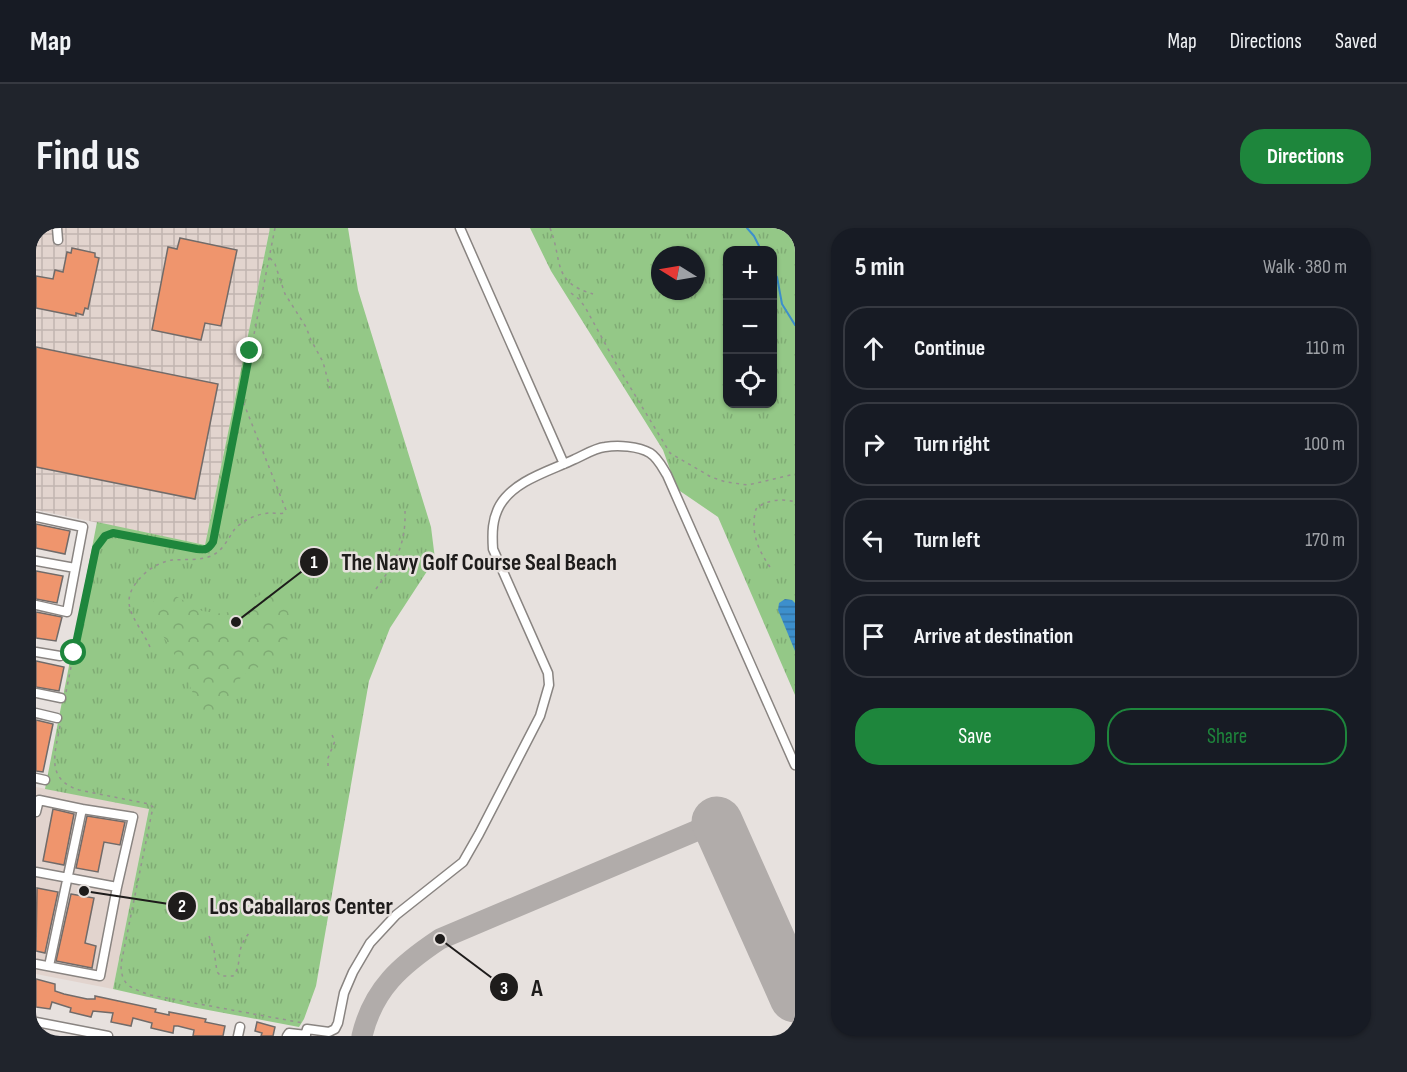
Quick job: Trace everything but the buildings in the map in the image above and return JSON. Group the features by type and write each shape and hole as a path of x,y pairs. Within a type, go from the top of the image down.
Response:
{"street":[{"path":"57,228 58,240"},
{"path":"460,228 564,464"},
{"path":"287,1036 290,1033 329,1032 335,1029 352,972 370,943 396,915 463,862 540,716 549,685 548,673 492,549 495,515 502,502 514,490 532,478 603,447 625,446 649,452 657,459 667,475 795,765"},
{"path":"36,517 83,527 67,612 36,605"},
{"path":"36,561 75,568"},
{"path":"36,652 60,656"},
{"path":"36,693 63,698"},
{"path":"36,713 59,719"},
{"path":"36,812 37,798 133,818 100,976 36,964"},
{"path":"49,966 82,809"},
{"path":"36,872 117,887"},
{"path":"36,1022 108,1036"},
{"path":"56,1036 58,1026"}],"path":[{"path":"63,698 92,561 99,541 113,533 197,549 210,548 215,534 275,228"},
{"path":"550,228 557,261 566,279 570,284 593,294"},
{"path":"269,257 275,264 285,294 306,327 323,362 330,388"},
{"path":"571,293 585,307 670,453 711,477 726,482 748,485 795,474"},
{"path":"150,646 132,615 128,602 131,589 141,577 151,568 166,561 205,558 213,555 244,522 262,514 284,513 286,510 241,397"},
{"path":"770,567 761,555 755,538 756,509 765,503 787,500 795,502"},
{"path":"376,589 399,554 404,533 405,511"},
{"path":"59,719 54,763 61,782 79,790 149,804 153,807 121,964 121,975 125,983 150,995 300,1021 306,1033"},
{"path":"328,766 328,758 334,741 332,735"},
{"path":"209,936 214,950 217,972 227,977 233,976 236,972 240,945 251,931"}],"shaded area":[{"path":"36,228 270,228 205,545 36,510"},
{"path":"36,787 149,808 113,989 36,974"}],"green space":[{"path":"270,228 348,228 358,290 431,527 435,559 390,628 369,681 316,986 299,1027 192,1007 113,989 149,809 45,789 97,522 205,545"},
{"path":"530,228 795,228 795,695 718,517 677,489 663,450 551,271"},
{"path":"268,591 279,596 288,610 290,625 284,648 276,658 248,672 239,680 215,715 210,719 203,717 181,665 152,618 151,606 156,597 172,594 202,611 224,614"}],"water":[{"path":"785,599 795,603 795,651 778,610 779,603"}],"waterway":[{"path":"747,228 759,246"},
{"path":"777,277 782,304 795,325"}],"taxiway":[{"path":"362,1036 373,1005 390,980 440,939 717,822"}],"runway":[{"path":"717,822 795,997"}],"place":[{"name":"The Navy Golf Course Seal Beach","path":"236,622"},
{"name":"Los Caballaros Center","path":"84,891"},
{"name":"A","path":"440,939"}],"route":[{"path":"74,653 92,561 99,541 105,536 113,533 197,549 210,548 250,351"}]}
